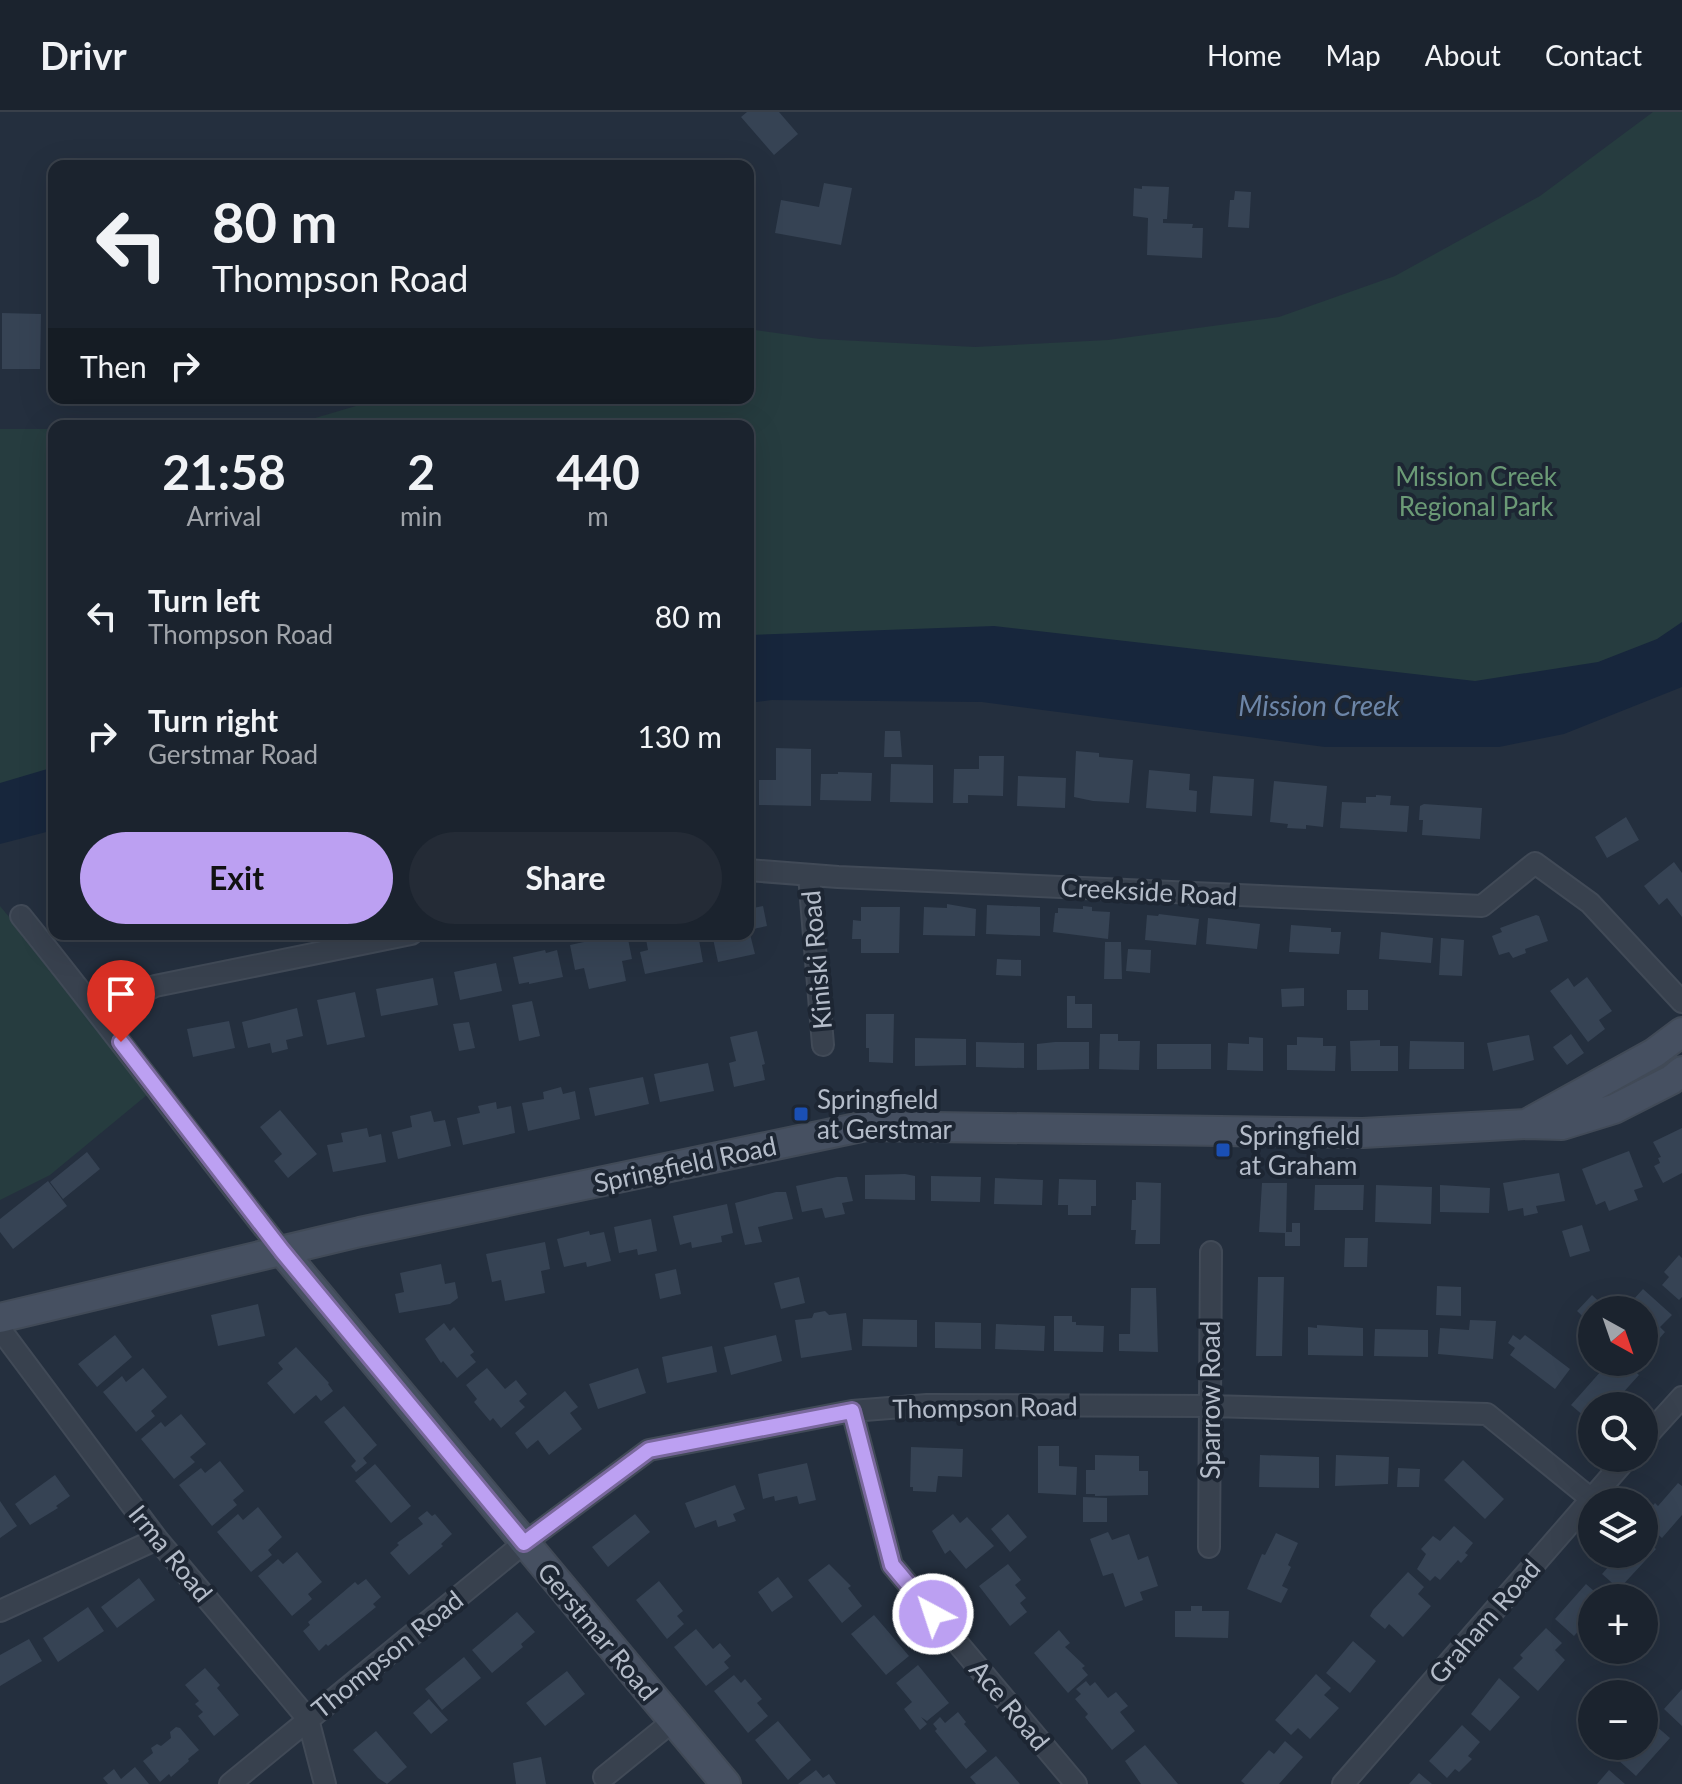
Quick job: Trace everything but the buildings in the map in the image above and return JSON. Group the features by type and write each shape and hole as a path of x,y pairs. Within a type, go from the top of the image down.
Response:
{"main road":[{"name":"Springfield Road","path":"1526,1124 1641,1061 1682,1032"},
{"name":"Springfield Road","path":"0,1318 360,1232 866,1126 1363,1133 1526,1124 1562,1125 1614,1109 1671,1080 1682,1071"},
{"name":"Gerstmar Road","path":"282,1251 726,1784"}],"street":[{"name":"Creekside Road","path":"754,870 1482,906 1535,863 1590,903 1682,1002"},
{"name":"Kiniski Road","path":"809,875 823,1045"},
{"name":"Gerstmar Road","path":"21,916 105,1019 148,1080 282,1251"},
{"path":"105,1019 135,996 155,986 381,940"},
{"name":"Sparrow Road","path":"1209,1547 1211,1252"},
{"name":"Irma Road","path":"0,1329 157,1539 308,1719 325,1784"},
{"path":"1658,1424 1682,1397"},
{"name":"Thompson Road","path":"230,1784 524,1543 649,1450 852,1411 927,1405 1211,1406 1487,1414 1578,1488"},
{"name":"Ace Road","path":"852,1411 892,1565 1076,1784"},
{"name":"Graham Road","path":"1599,1488 1614,1472"},
{"name":"Graham Road","path":"1343,1784 1578,1512"},
{"path":"0,1611 157,1539"},
{"path":"604,1777 673,1721"}],"green space":[{"name":"Mission Creek Regional Park","path":"1653,112 1682,112 1682,635 1622,660 1486,693 754,644 754,420 308,420 363,404 754,404 754,330 820,339 975,347 1108,340 1279,317 1395,276 1540,196"},
{"path":"0,429 48,429 48,785 0,828"},
{"path":"0,906 153,1090 50,1175 0,1200"}],"water":[{"name":"Mission Creek","path":"1682,622 1682,687 1564,734 1499,747 1325,747 982,702 754,702 754,635 994,626 1475,681 1598,662 1657,639"},
{"path":"48,769 48,832 0,844 0,783"}],"place":[{"name":"Springfield at Gerstmar","path":"801,1114"},
{"name":"Springfield at Graham","path":"1223,1150"}],"route":[{"path":"121,1042 282,1251 524,1543 649,1450 852,1411 892,1565 933,1614"}]}
